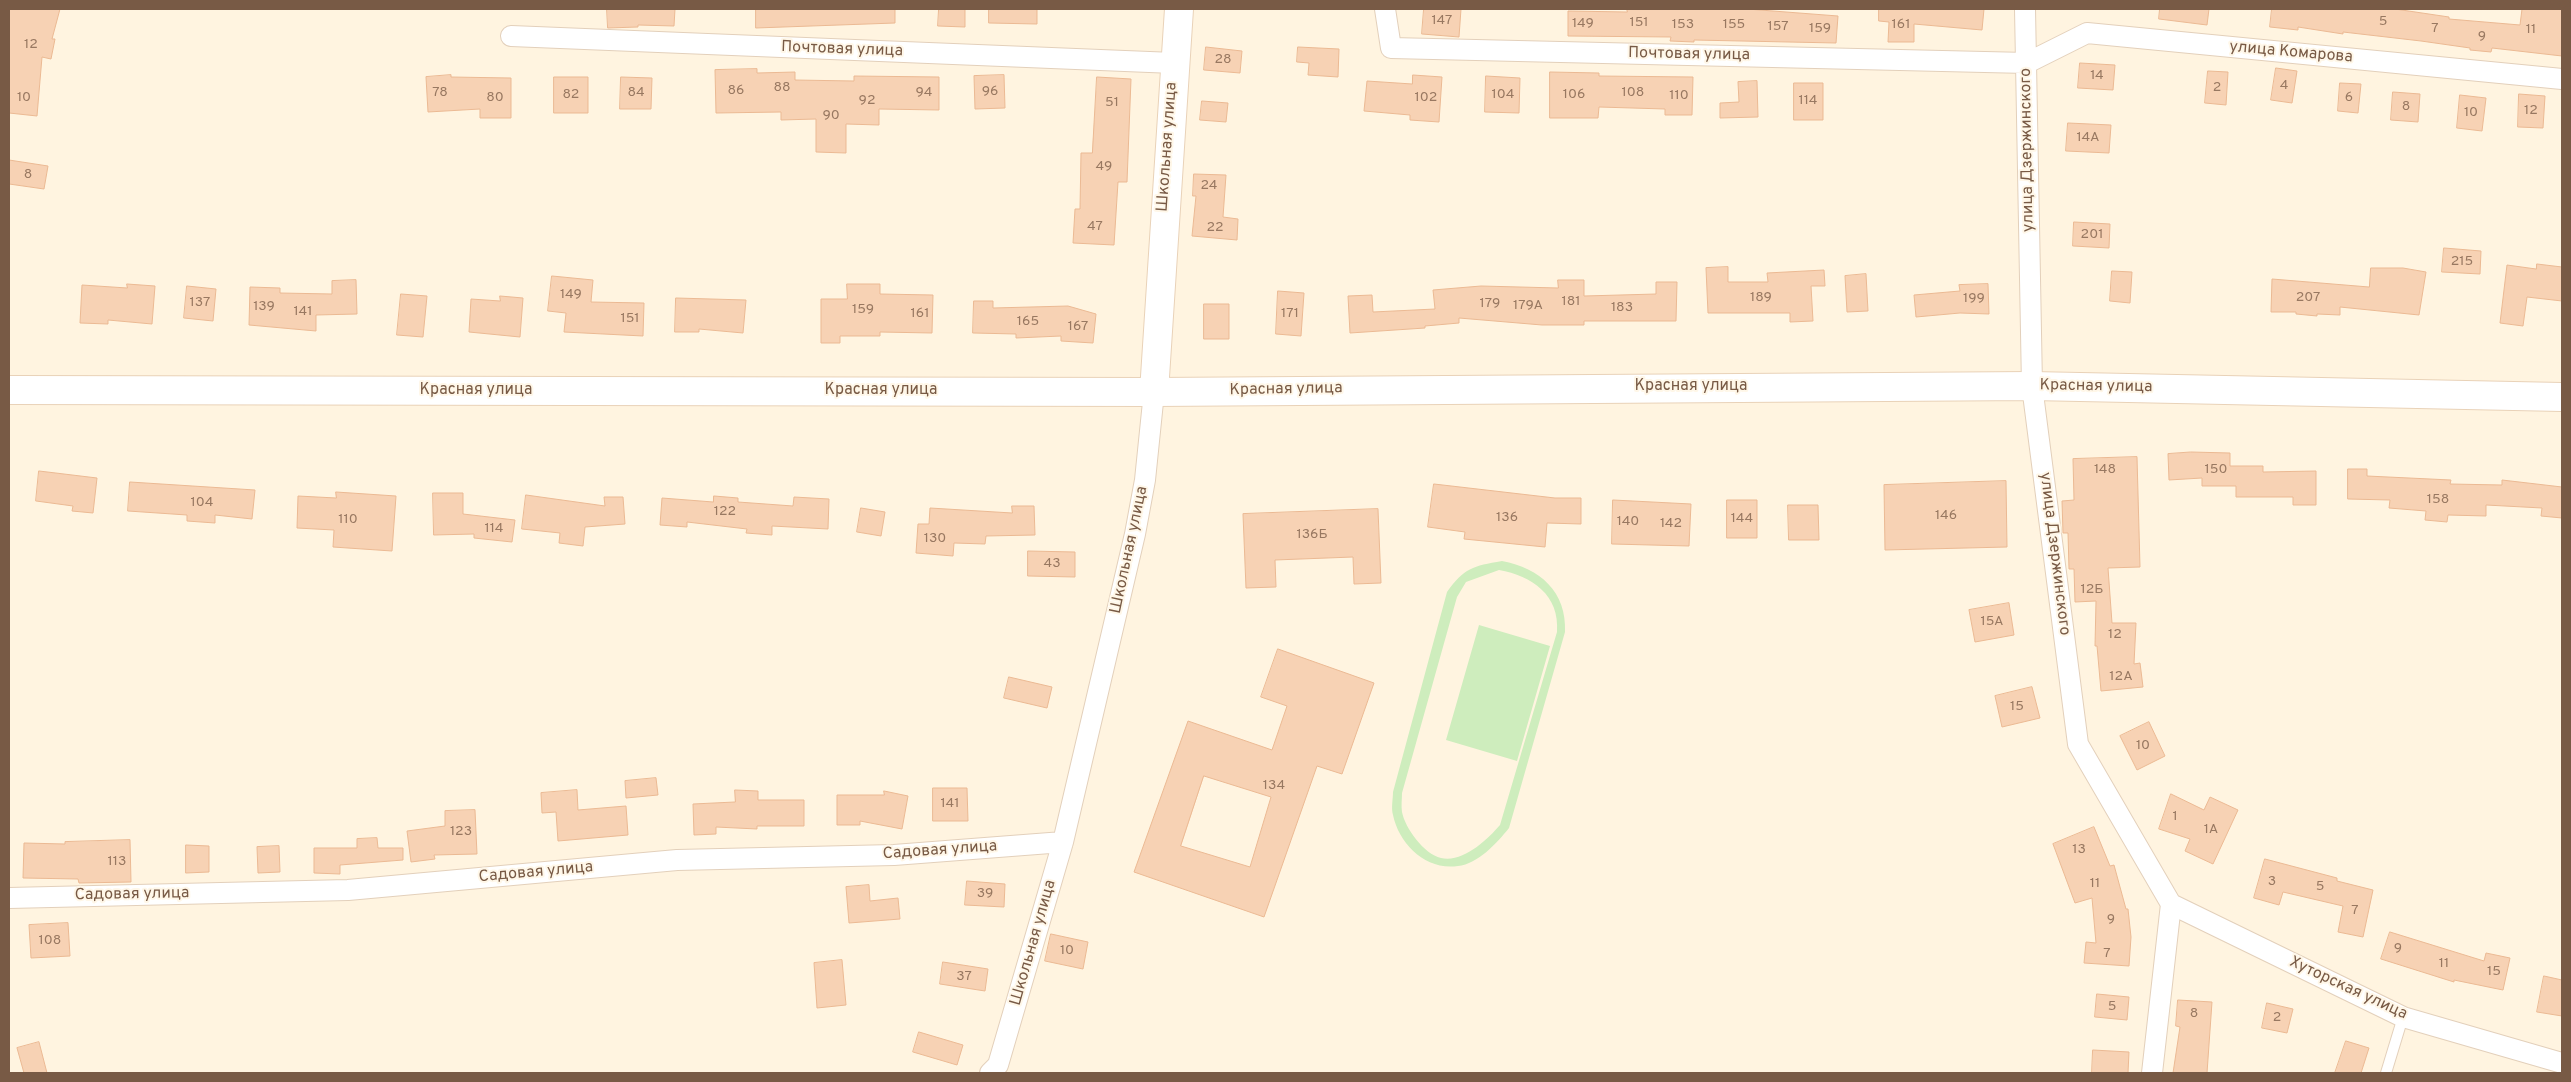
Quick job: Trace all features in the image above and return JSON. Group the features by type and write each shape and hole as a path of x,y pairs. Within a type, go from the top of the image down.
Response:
{"main road":[{"name":"Школьная улица","path":"1154,392 1179,9"},
{"name":"Красная улица","path":"9,390 1154,392 2032,386 2562,397"}],"street":[{"name":"Почтовая улица","path":"1385,9 1391,48 2027,63"},
{"name":"улица Дзержинского","path":"2025,9 2032,386 2078,744 2171,904"},
{"name":"улица Комарова","path":"2027,63 2087,33 2562,79"},
{"name":"Почтовая улица","path":"511,36 1174,63"},
{"name":"Школьная улица","path":"990,1073 998,1065 1063,842 1135,534 1145,480 1154,392"},
{"name":"Садовая улица","path":"9,898 348,890 677,860 894,855 1063,842"},
{"name":"Хуторская улица","path":"2171,904 2402,1017 2562,1062"},
{"path":"2152,1073 2171,904"}],"lane":[{"path":"2386,1073 2402,1017"}],"green space":[{"path":"1502,561 1516,564 1528,569 1548,584 1556,594 1561,605 1565,632 1509,828 1480,857 1458,866 1446,866 1425,860 1401,836 1393,815 1393,792 1447,592 1470,569","holes":["1499,570 1533,582 1542,589 1554,608 1557,619 1557,632 1500,825 1466,854 1449,859 1441,858 1428,851 1411,833 1402,812 1402,793 1457,597 1466,582"]},
{"path":"1479,625 1550,646 1517,761 1446,740"}],"building":[{"path":"9,9 60,9 52,39 55,39 51,59 42,57 37,116 9,113"},
{"path":"607,9 675,9 674,26 638,25 638,27 608,28"},
{"path":"756,9 895,9 895,23 756,28"},
{"path":"939,9 965,9 965,27 938,26"},
{"path":"989,9 1037,9 1037,24 989,23"},
{"path":"1424,9 1461,9 1459,37 1422,34"},
{"path":"1627,9 1747,9 1838,16 1836,43 1694,40 1694,42 1670,41 1671,37 1568,36 1568,11 1627,12"},
{"path":"1879,9 1984,9 1982,30 1914,24 1914,42 1888,42 1889,22 1879,21"},
{"path":"2160,9 2209,9 2207,25 2159,19"},
{"path":"2272,9 2395,9 2449,17 2449,19 2520,25 2522,9 2562,9 2562,56 2492,48 2491,52 2470,50 2470,48 2421,41 2343,32 2343,34 2298,27 2298,30 2270,27"},
{"path":"1206,47 1242,51 1240,73 1204,70"},
{"path":"1298,47 1339,49 1338,77 1308,75 1309,63 1297,62"},
{"path":"2080,63 2115,65 2113,90 2078,88"},
{"path":"2276,68 2297,71 2292,103 2271,100"},
{"path":"757,69 757,73 795,72 795,80 854,81 854,76 939,77 939,110 879,109 879,125 846,124 846,153 816,152 816,119 781,120 781,112 716,113 715,70"},
{"path":"2208,71 2228,72 2226,105 2205,103"},
{"path":"1550,72 1599,73 1599,76 1693,77 1692,115 1665,115 1665,109 1599,107 1598,118 1550,118"},
{"path":"451,75 451,77 511,78 511,118 480,118 480,109 428,112 426,77"},
{"path":"1004,75 1005,108 975,109 974,76"},
{"path":"1413,75 1442,77 1439,122 1410,120 1410,115 1364,111 1367,81 1412,84"},
{"path":"1486,76 1520,78 1519,113 1485,112"},
{"path":"554,77 588,77 588,113 554,113"},
{"path":"621,77 652,78 651,109 620,109"},
{"path":"1097,77 1131,79 1127,182 1118,182 1114,245 1073,243 1075,209 1080,209 1081,153 1092,153"},
{"path":"1757,81 1758,117 1720,118 1720,103 1739,102 1738,82"},
{"path":"1794,83 1823,83 1823,120 1794,120"},
{"path":"2340,83 2361,84 2358,113 2338,111"},
{"path":"2393,92 2420,94 2418,122 2391,120"},
{"path":"2519,94 2545,96 2543,128 2518,127"},
{"path":"2460,95 2486,98 2482,131 2457,128"},
{"path":"1202,101 1228,103 1226,122 1200,120"},
{"path":"2068,123 2111,125 2109,153 2066,151"},
{"path":"9,160 48,166 44,189 9,184"},
{"path":"1194,174 1226,175 1223,217 1238,219 1237,240 1192,236 1196,196 1193,196"},
{"path":"2074,222 2110,224 2109,248 2073,246"},
{"path":"2444,248 2481,251 2480,274 2442,272"},
{"path":"2537,264 2562,267 2562,301 2527,297 2523,326 2500,323 2507,265 2536,269"},
{"path":"1728,267 1728,282 1768,282 1767,273 1824,270 1825,286 1811,286 1813,321 1790,322 1790,313 1708,313 1706,268"},
{"path":"2371,268 2403,268 2426,272 2419,315 2340,307 2340,315 2317,314 2317,316 2296,314 2296,312 2271,312 2272,279 2369,287"},
{"path":"2112,271 2132,272 2130,303 2110,301"},
{"path":"1866,274 1868,311 1847,312 1845,276"},
{"path":"552,276 593,280 591,302 644,303 643,336 564,332 566,313 548,311"},
{"path":"356,280 357,314 316,315 316,331 249,325 250,287 280,288 280,293 332,294 332,281"},
{"path":"1558,280 1584,280 1584,296 1656,294 1656,282 1677,282 1676,321 1584,321 1584,325 1542,325 1459,318 1459,323 1425,326 1425,328 1350,333 1348,296 1372,295 1373,312 1435,309 1433,290 1481,286 1558,288"},
{"path":"127,284 155,286 152,324 108,320 108,324 80,323 82,285 127,288"},
{"path":"847,284 880,284 880,294 933,295 932,333 880,332 880,336 840,336 840,343 821,343 821,299 847,299"},
{"path":"1988,284 1989,314 1960,313 1916,317 1914,295 1960,291 1959,285"},
{"path":"187,286 216,289 213,321 184,318"},
{"path":"1278,291 1304,293 1301,336 1276,334"},
{"path":"401,294 427,296 423,337 397,335"},
{"path":"500,296 523,298 520,337 469,332 471,299 500,301"},
{"path":"676,298 746,300 743,333 699,329 699,332 675,332"},
{"path":"974,301 993,301 993,308 1068,306 1096,314 1093,343 1061,341 1061,336 1016,338 1016,334 973,333"},
{"path":"1204,304 1229,304 1229,339 1204,339"},
{"path":"2191,452 2230,453 2230,466 2263,466 2263,472 2316,471 2316,505 2293,505 2293,497 2236,497 2236,486 2202,486 2202,478 2169,480 2168,454"},
{"path":"2137,457 2140,567 2108,568 2112,623 2136,623 2134,664 2140,663 2143,687 2101,691 2097,646 2095,646 2096,601 2075,602 2074,569 2069,569 2068,533 2063,533 2062,501 2074,500 2073,459"},
{"path":"2348,469 2367,469 2367,476 2451,480 2450,484 2502,485 2502,480 2562,487 2562,518 2541,516 2542,508 2486,505 2486,516 2448,515 2447,522 2425,520 2426,511 2389,508 2390,500 2348,499"},
{"path":"39,471 97,478 93,513 72,511 73,506 36,501"},
{"path":"2006,481 2007,547 1885,550 1884,485"},
{"path":"130,482 255,490 252,519 215,515 215,523 187,521 187,515 128,511"},
{"path":"1434,484 1555,498 1581,498 1581,524 1547,523 1545,547 1464,539 1465,532 1428,527"},
{"path":"336,492 396,496 392,551 333,547 334,530 297,528 298,496 336,498"},
{"path":"433,493 463,493 463,514 515,520 512,542 474,538 474,534 434,535"},
{"path":"526,495 605,506 604,497 623,497 625,524 585,527 583,546 559,543 560,533 522,529"},
{"path":"714,496 738,498 738,502 793,506 794,497 829,499 828,529 772,526 772,535 746,533 747,529 687,522 687,527 660,525 662,498 713,502"},
{"path":"1613,500 1691,504 1689,546 1612,544"},
{"path":"1727,500 1757,500 1757,538 1727,538"},
{"path":"1788,505 1818,505 1819,540 1789,540"},
{"path":"1012,506 1034,506 1035,535 986,536 985,544 954,543 953,556 916,553 918,524 929,524 930,508 1012,513"},
{"path":"861,508 885,512 881,536 857,532"},
{"path":"1378,509 1381,583 1354,584 1353,557 1275,560 1276,587 1246,588 1243,514"},
{"path":"1028,551 1075,552 1075,577 1028,576"},
{"path":"2009,603 2014,635 1975,642 1969,610"},
{"path":"1278,649 1374,683 1342,774 1317,766 1264,917 1134,872 1188,721 1272,750 1287,706 1261,697","holes":["1204,776 1271,797 1250,867 1181,846"]},
{"path":"1009,677 1052,687 1047,708 1004,698"},
{"path":"2032,687 2040,718 2002,727 1995,696"},
{"path":"2149,722 2165,756 2137,770 2120,736"},
{"path":"656,778 658,795 626,798 625,781"},
{"path":"933,788 967,788 968,821 933,821"},
{"path":"577,790 578,810 626,806 628,835 558,841 556,812 542,813 541,793"},
{"path":"735,790 758,791 758,800 804,800 804,826 757,826 757,829 716,827 716,834 694,835 693,804 735,802"},
{"path":"884,791 908,796 902,829 860,821 860,825 837,825 837,795 884,795"},
{"path":"2171,794 2204,810 2210,797 2238,810 2213,864 2185,851 2190,839 2159,829"},
{"path":"475,810 477,854 434,855 435,859 411,862 407,831 445,826 445,811"},
{"path":"2094,827 2110,866 2114,865 2126,909 2128,909 2131,937 2129,966 2084,963 2086,942 2096,943 2092,898 2075,903 2053,844"},
{"path":"377,838 378,848 403,848 403,860 340,865 340,874 314,873 314,848 357,848 357,839"},
{"path":"130,840 131,882 79,883 78,879 23,878 24,843 65,844 65,842"},
{"path":"186,845 209,846 209,872 186,873"},
{"path":"279,846 280,872 258,873 257,847"},
{"path":"2265,859 2337,878 2337,881 2373,890 2363,937 2338,932 2343,906 2283,892 2279,905 2254,898"},
{"path":"967,881 1005,884 1004,907 965,905"},
{"path":"869,885 870,901 898,898 900,919 849,923 846,887"},
{"path":"68,923 70,956 31,958 29,925"},
{"path":"2390,932 2484,961 2486,953 2510,958 2503,990 2454,980 2454,982 2381,959"},
{"path":"1051,934 1088,942 1083,969 1045,961"},
{"path":"842,960 846,1005 817,1008 814,963"},
{"path":"943,962 988,969 985,991 940,984"},
{"path":"2544,976 2562,980 2562,1016 2537,1012"},
{"path":"2097,994 2129,997 2127,1020 2095,1017"},
{"path":"2178,1000 2212,1002 2207,1073 2173,1073 2180,1027 2176,1026"},
{"path":"2267,1003 2293,1009 2287,1033 2262,1028"},
{"path":"919,1032 963,1045 957,1065 913,1052"},
{"path":"2346,1041 2369,1048 2361,1073 2335,1073"},
{"path":"39,1042 47,1073 24,1073 17,1048"},
{"path":"2093,1050 2129,1052 2128,1073 2092,1073"}]}
